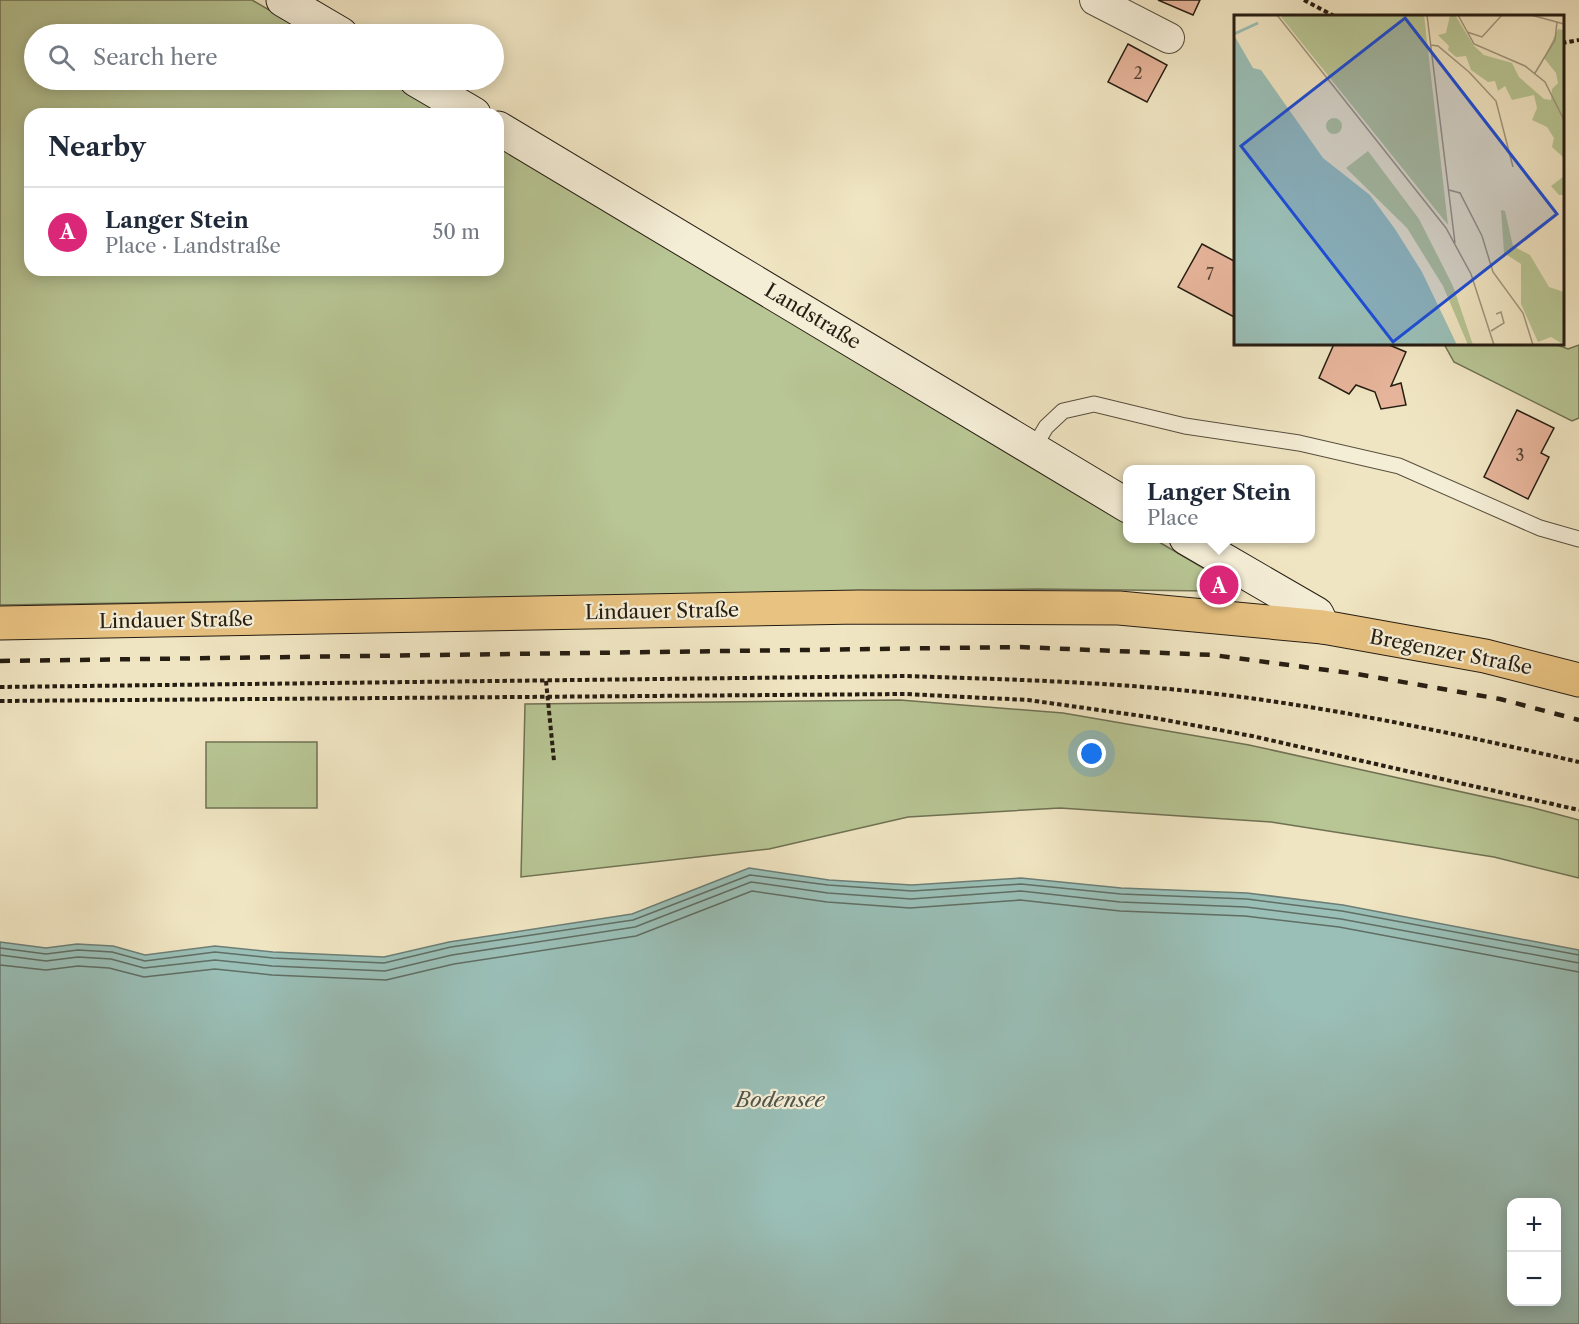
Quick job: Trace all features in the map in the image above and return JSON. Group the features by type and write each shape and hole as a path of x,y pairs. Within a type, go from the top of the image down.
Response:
{"main road":[{"path":"283,0 324,24"},
{"path":"433,90 464,108"},
{"name":"Landstraße","path":"504,132 1123,503"},
{"path":"1195,543 1317,614 1323,627"},
{"name":"Lindauer Straße","path":"0,623 883,607 1119,608 1323,627"},
{"name":"Bregenzer Straße","path":"1323,627 1485,656 1579,680"}],"street":[{"path":"1095,0 1169,38"}],"lane":[{"path":"1033,449 1046,428 1063,411 1094,404 1185,426 1299,443 1399,466 1540,528 1579,539"}],"path":[{"path":"1304,0 1332,15"},
{"path":"1564,43 1579,40"},
{"path":"0,687 906,676 1047,680 1275,701 1436,729 1579,762"},
{"path":"546,681 554,761"},
{"path":"0,701 548,699 905,694 1028,700 1149,717 1252,736 1579,810"}],"green space":[{"path":"0,0 252,0 293,24 24,24 24,90 403,90 434,108 24,108 24,276 504,276 504,150 1123,520 1123,543 1161,543 1205,569 1210,591 1037,589 0,605"},
{"path":"1445,345 1558,345 1568,349 1579,345 1579,418 1572,421 1454,362"},
{"path":"900,700 1063,713 1249,745 1530,807 1579,820 1579,878 1494,857 1271,822 1060,808 908,817 769,849 521,877 525,704"},
{"path":"206,742 317,742 317,808 206,808"}],"water":[{"name":"Bodensee","path":"749,868 829,880 912,885 1021,878 1121,888 1247,893 1343,905 1579,950 1579,1324 0,1324 0,942 46,948 77,944 113,946 145,955 215,946 273,952 384,957 449,942 632,914"}],"building":[{"path":"1158,0 1200,0 1193,15"},
{"path":"1128,44 1167,65 1147,102 1108,82"},
{"path":"1202,244 1234,261 1234,317 1178,287"},
{"path":"1334,345 1389,345 1406,352 1391,386 1401,383 1406,405 1381,409 1375,392 1356,385 1349,394 1319,378"},
{"path":"1517,410 1554,428 1541,453 1549,457 1528,499 1484,477"}],"railway":[{"path":"0,661 1020,647 1213,655 1357,674 1500,699 1579,720"}],"place":[{"name":"Langer Stein","path":"1219,585"}]}
